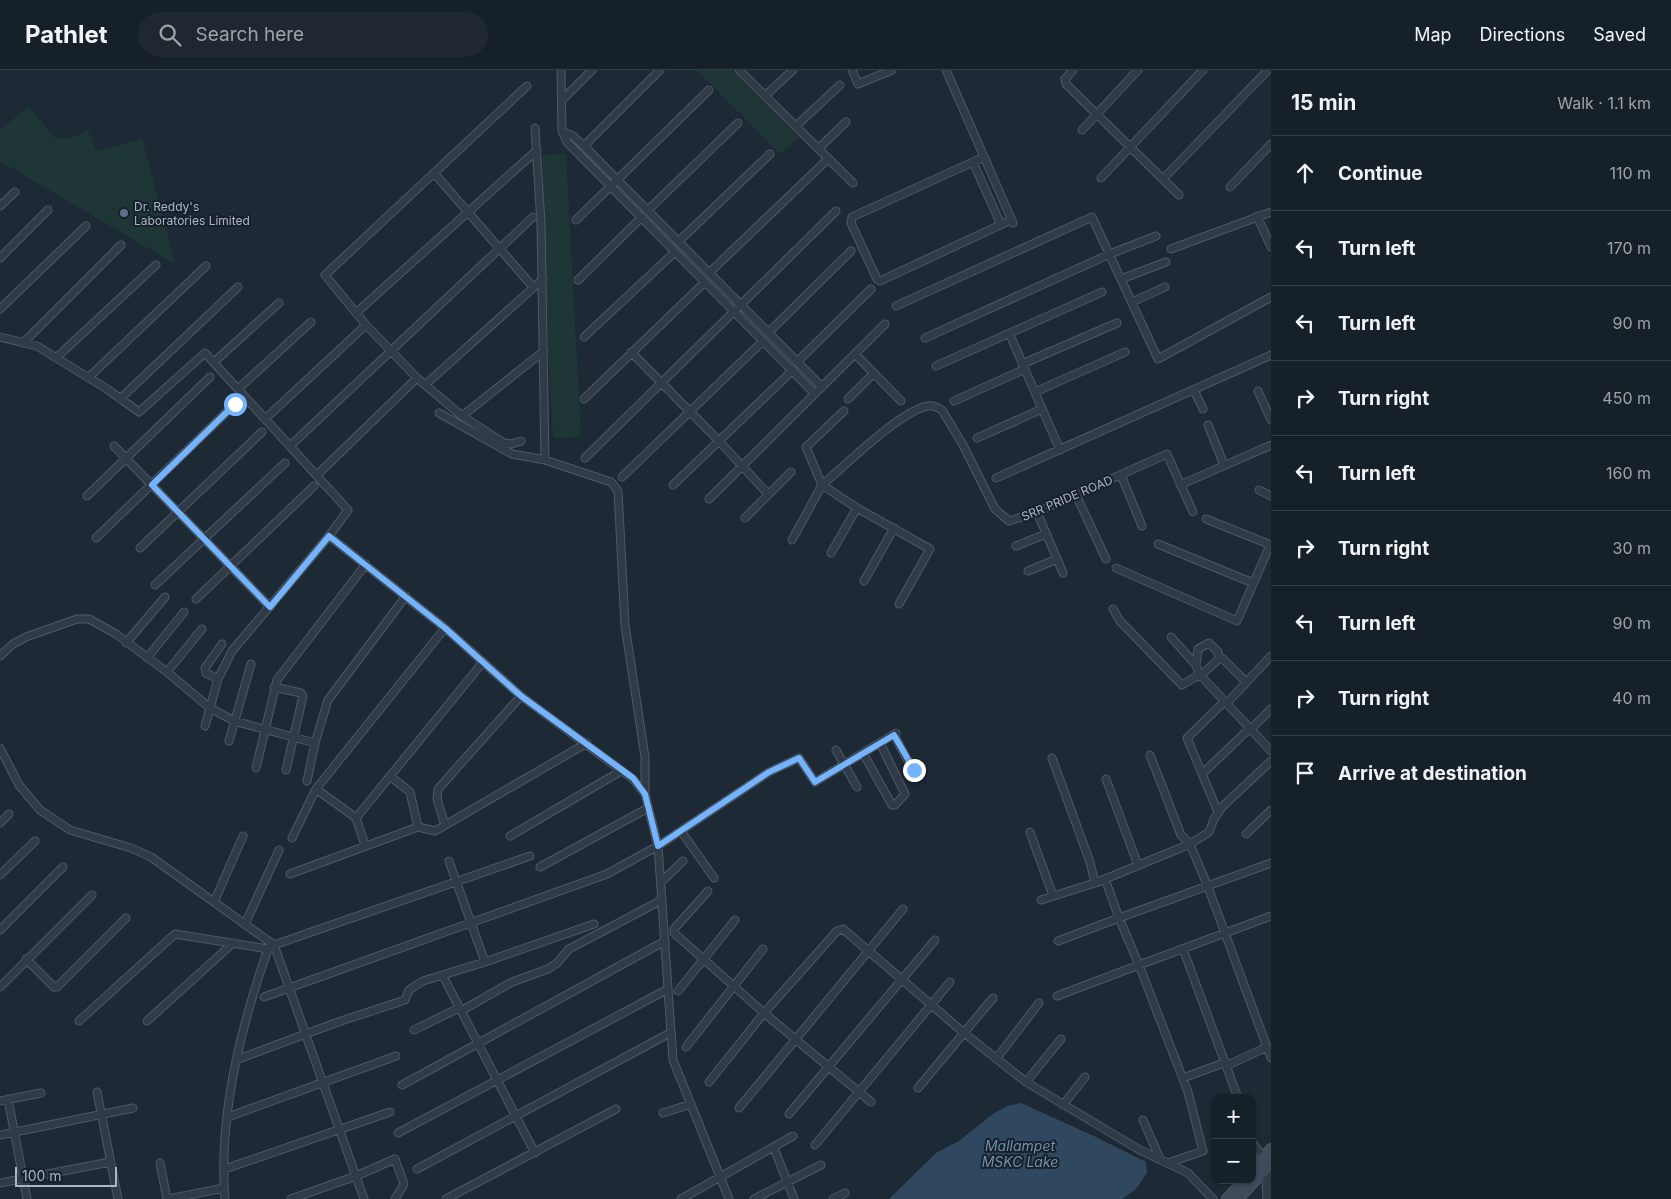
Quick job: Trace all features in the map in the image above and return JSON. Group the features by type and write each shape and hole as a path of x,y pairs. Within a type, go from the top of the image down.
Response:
{"main road":[{"path":"1238,1199 1267,1163 1271,1149"},
{"path":"1227,1199 1240,1184"}],"street":[{"path":"561,70 562,131 567,142 610,186 678,242 822,387"},
{"path":"562,100 592,70"},
{"path":"584,146 660,70"},
{"path":"739,70 853,183"},
{"path":"766,95 793,70"},
{"path":"852,70 858,84 892,70"},
{"path":"946,70 984,157 1012,222 880,281 877,279 851,222 852,216 984,157"},
{"path":"1074,70 1065,79 1066,84 1179,195"},
{"path":"1082,130 1138,70"},
{"path":"1101,178 1203,70"},
{"path":"1163,179 1268,70"},
{"path":"796,126 840,85"},
{"path":"521,440 512,444 504,443 462,416 425,385 366,325 325,275 527,86"},
{"path":"576,220 709,90"},
{"path":"819,148 846,122"},
{"path":"578,280 738,123"},
{"path":"535,128 543,278 545,460"},
{"path":"562,131 573,136 617,180 675,252 815,394"},
{"path":"1230,188 1271,144"},
{"path":"356,313 536,150"},
{"path":"678,242 770,154"},
{"path":"709,273 828,159"},
{"path":"973,162 1001,226"},
{"path":"434,173 534,287"},
{"path":"0,206 14,192"},
{"path":"0,258 48,210"},
{"path":"584,458 836,211"},
{"path":"1171,249 1271,212"},
{"path":"1257,216 1271,247"},
{"path":"290,446 533,217"},
{"path":"896,306 1092,217 1158,359 1271,297"},
{"path":"0,310 86,226"},
{"path":"925,338 1110,254 1156,236"},
{"path":"23,343 121,245"},
{"path":"768,334 851,251"},
{"path":"584,337 675,252"},
{"path":"1121,279 1166,262"},
{"path":"56,358 156,265"},
{"path":"88,378 206,266"},
{"path":"425,385 543,278"},
{"path":"584,399 705,282"},
{"path":"120,399 238,286"},
{"path":"1132,302 1165,287"},
{"path":"797,362 871,289"},
{"path":"936,366 1010,335 1102,292"},
{"path":"214,362 279,303"},
{"path":"238,389 311,322"},
{"path":"954,401 1023,366 1117,323"},
{"path":"709,499 886,324"},
{"path":"265,419 366,325"},
{"path":"1010,335 1060,450"},
{"path":"0,337 37,346 139,412 205,353 348,510 347,515 232,651 218,679 206,726"},
{"path":"622,477 763,341"},
{"path":"462,416 544,351"},
{"path":"631,352 718,440 768,494"},
{"path":"1035,392 1124,352"},
{"path":"855,354 901,401"},
{"path":"996,478 1271,356"},
{"path":"673,485 793,370"},
{"path":"848,399 874,374"},
{"path":"87,496 210,377"},
{"path":"316,475 417,378"},
{"path":"1194,390 1203,409"},
{"path":"1258,391 1271,420"},
{"path":"96,538 235,404"},
{"name":"SRR PRIDE ROAD","path":"822,485 906,415 928,406 937,406 942,410 963,445 995,510 1009,521 1037,512 1167,454 1193,512"},
{"path":"977,438 1042,410"},
{"path":"844,411 806,447 822,485 857,508 930,549 899,604"},
{"path":"439,413 505,451 545,460 611,482 620,494 625,625 645,757 645,794 658,846 673,1060 729,1199"},
{"path":"1208,425 1224,465"},
{"path":"140,548 262,432"},
{"path":"114,446 270,607"},
{"path":"1180,485 1271,446"},
{"path":"155,585 285,463"},
{"path":"745,518 791,472"},
{"path":"1121,475 1142,526"},
{"path":"792,540 822,485"},
{"path":"196,598 314,486"},
{"path":"1259,490 1271,496"},
{"path":"1076,495 1106,559"},
{"path":"831,553 857,508"},
{"path":"1037,512 1063,573"},
{"path":"1116,568 1237,621 1270,545 1206,519"},
{"path":"864,581 894,528"},
{"path":"1016,546 1046,534"},
{"path":"329,536 445,628 521,696 588,743 621,771 633,778 645,794"},
{"path":"1158,544 1254,583"},
{"path":"1028,570 1057,559"},
{"path":"256,768 266,730 274,687 282,672 366,564"},
{"path":"307,781 315,743 331,694 406,596"},
{"path":"126,643 165,597"},
{"path":"1113,609 1120,620 1182,685 1200,676 1219,659 1226,660 1246,682"},
{"path":"147,658 184,612"},
{"path":"0,656 13,644 77,619 89,619 104,626 167,672 210,708 234,721 315,743"},
{"path":"292,838 316,789 445,628"},
{"path":"167,672 202,630"},
{"path":"1171,638 1196,665 1200,676 1271,751"},
{"path":"1196,665 1198,649 1209,643 1218,652 1219,659"},
{"path":"218,679 206,673 205,668 222,644"},
{"path":"1218,812 1187,738 1271,656"},
{"path":"356,818 483,662"},
{"path":"229,741 251,664"},
{"path":"274,687 302,694 286,770"},
{"path":"445,825 436,799 438,789 521,696"},
{"path":"1203,773 1271,709"},
{"path":"264,997 289,986 608,874 681,832 769,772 799,758 815,782 895,734 914,770"},
{"path":"290,874 418,827 435,831 588,743"},
{"path":"863,753 892,805 896,805 905,794 880,743"},
{"path":"0,748 19,785 40,810 70,830 131,848 151,857 245,924 271,947 289,986 364,1199"},
{"path":"836,750 857,787"},
{"path":"1150,755 1181,835 1190,844 1208,887 1271,1058"},
{"path":"1052,758 1090,862 1095,883"},
{"path":"1041,900 1106,879 1190,844 1209,832 1218,812 1271,761"},
{"path":"510,836 621,771"},
{"path":"390,776 410,792 418,827"},
{"path":"1106,779 1138,866"},
{"path":"316,789 356,818 365,845"},
{"path":"540,867 648,808"},
{"path":"1246,834 1271,810"},
{"path":"0,823 9,814"},
{"path":"681,832 714,878"},
{"path":"1030,832 1053,896"},
{"path":"214,902 243,836"},
{"path":"0,875 35,841"},
{"path":"245,924 278,850"},
{"path":"79,1021 175,934 271,947 530,856"},
{"path":"449,861 486,962"},
{"path":"661,882 683,861"},
{"path":"1058,941 1271,864"},
{"path":"0,930 64,867"},
{"path":"1106,879 1119,918 1183,1078 1203,1151 1168,1163"},
{"path":"708,891 674,929 674,933 703,961 795,1040 871,1102"},
{"path":"0,987 92,895"},
{"path":"414,1030 512,982 548,969 557,963 569,949 662,900"},
{"path":"740,1108 903,909"},
{"path":"26,959 56,988 126,918"},
{"path":"1057,996 1270,918"},
{"path":"678,991 735,920"},
{"path":"236,1060 338,1022 405,1000 409,990 423,981 486,962 594,924"},
{"path":"709,1082 764,1013 837,931 843,930 870,951 901,981 1026,1082 1138,1149 1188,1173 1213,1199"},
{"path":"789,1114 935,940"},
{"path":"402,1085 665,941"},
{"path":"147,1021 233,942"},
{"path":"225,1199 228,1117 236,1060 271,947"},
{"path":"686,1047 763,949"},
{"path":"1182,949 1227,1064 1237,1094"},
{"path":"443,976 535,1152"},
{"path":"815,1145 950,982"},
{"path":"398,1133 668,989"},
{"path":"918,1088 992,998"},
{"path":"996,1059 1039,1003"},
{"path":"417,1169 670,1033"},
{"path":"1026,1082 1061,1039"},
{"path":"1183,1078 1268,1048"},
{"path":"228,1117 396,1056"},
{"path":"1063,1105 1085,1077"},
{"path":"97,1092 118,1199"},
{"path":"27,1199 14,1132 4,1100 41,1093"},
{"path":"663,1113 691,1104"},
{"path":"0,1135 133,1108"},
{"path":"446,1199 616,1109"},
{"path":"225,1168 390,1112"},
{"path":"1143,1120 1160,1160"},
{"path":"681,1199 794,1136"},
{"path":"774,1148 794,1199"},
{"path":"1256,1148 1267,1163 1268,1199"},
{"path":"291,1199 356,1176 395,1159 404,1184 395,1199"},
{"path":"0,1183 110,1162"},
{"path":"160,1163 168,1199 224,1188"},
{"path":"754,1199 821,1165"},
{"path":"833,1199 845,1193"}],"green space":[{"path":"697,70 732,70 798,137 781,154"},
{"path":"29,107 54,137 67,139 88,131 96,152 142,138 175,264 0,161 0,129"},
{"path":"566,154 581,437 553,438 542,155"}],"water":[{"name":"Mallampet MSKC Lake","path":"1021,1103 1146,1162 1147,1173 1136,1189 1122,1199 889,1199 936,1153 959,1141 993,1114 1007,1106"}],"place":[{"name":"Dr. Reddy's Laboratories Limited","path":"124,213"}],"route":[{"path":"235,404 152,485 229,566 270,607 329,536 445,628 521,696 588,743 621,771 633,778 645,794 658,846 720,807 769,772 799,758 815,782 894,735 914,770"}]}
